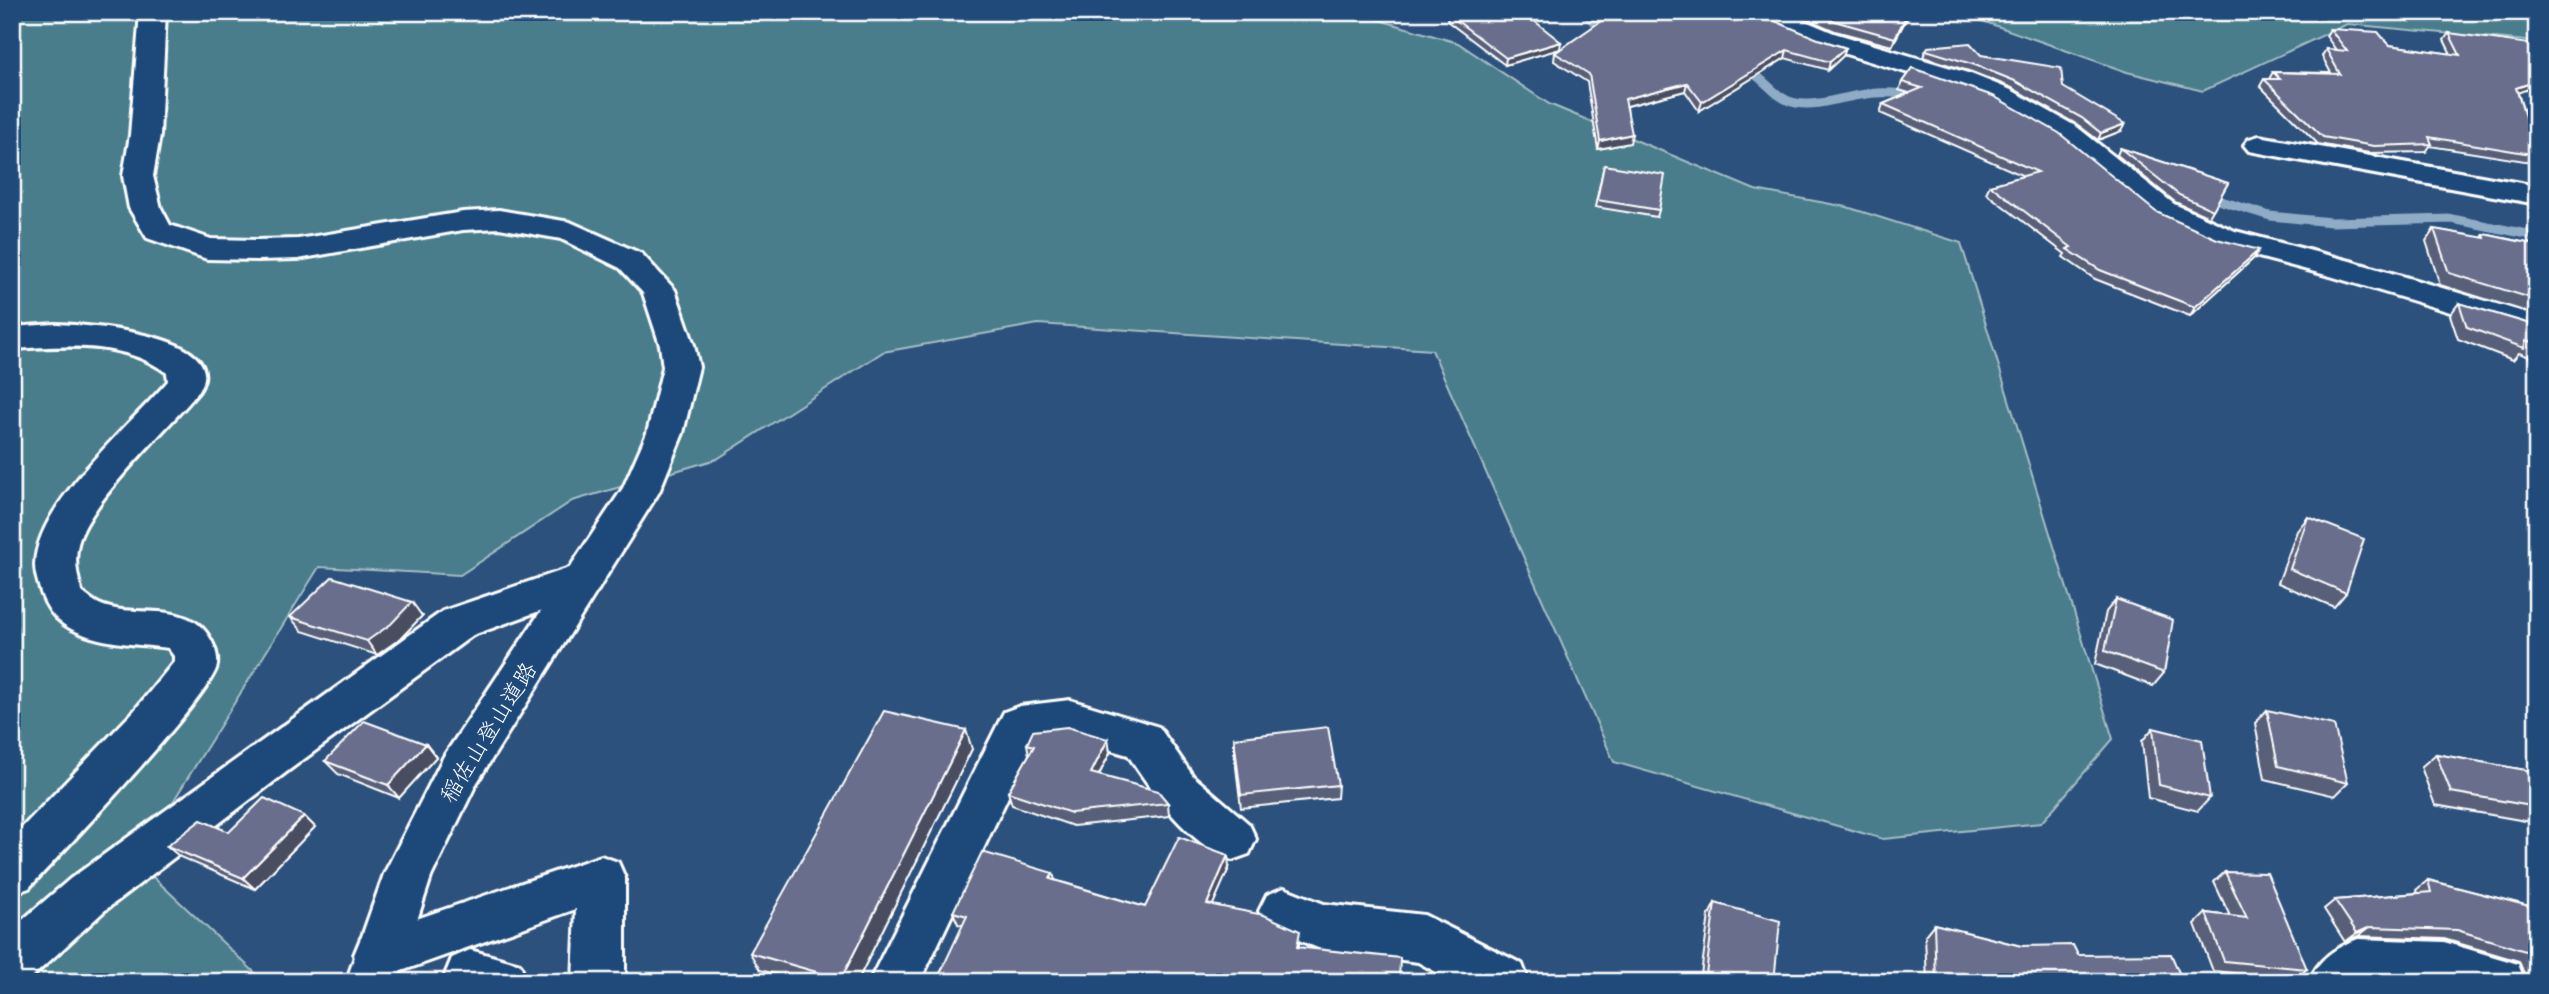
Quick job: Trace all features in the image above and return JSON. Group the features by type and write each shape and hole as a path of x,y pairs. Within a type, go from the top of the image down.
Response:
{"street":[{"name":"稲佐山登山道路","path":"153,12 145,135 138,176 145,208 158,231 207,249 298,249 409,228 499,219 570,231 601,243 631,261 658,290 677,345 681,367 665,433 640,492 460,769 408,874 375,968"},
{"path":"1761,12 1825,39 1961,80 2001,96 2067,133 2162,211 2224,238 2342,269 2537,327"},
{"path":"2259,145 2537,195"},
{"path":"12,338 69,333 117,340 156,350 184,368 186,383 170,405 89,489 64,532 55,562 63,601 91,620 180,633 195,651 196,667 150,724 12,872"},
{"path":"12,962 87,895 273,756 458,623 584,579"},
{"path":"894,982 1020,726 1070,719 1143,740 1177,790 1232,839"},
{"path":"375,968 601,878 599,982"},
{"path":"1284,911 1323,927 1424,939 1504,982"},
{"path":"2334,982 2358,963 2444,965 2500,982"}],"green space":[{"path":"12,12 1352,12 1458,43 1549,104 1755,190 1847,207 1961,243 2113,739 2041,823 1883,839 1614,762 1432,350 1038,324 883,352 717,459 572,501 460,575 319,567 136,861 265,982 12,982"},
{"path":"1957,12 2537,12 2537,42 2347,24 2203,91 2127,72"}],"building":[{"path":"1523,12 1561,42 1506,58 1448,14"},
{"path":"1614,12 1753,12 1846,48 1830,62 1787,50 1702,102 1687,83 1625,99 1632,134 1600,141 1589,74 1555,53"},
{"path":"1813,12 1908,12 1895,38"},
{"path":"2330,29 2378,32 2389,45 2460,55 2449,33 2537,45 2537,81 2516,88 2537,155 2429,137 2432,144 2374,146 2323,137 2264,79 2280,79 2273,72 2340,74 2326,49 2347,51"},
{"path":"1970,43 1981,55 2061,68 2063,87 2125,124 2101,133 2082,118 2015,81 1926,50 1928,47"},
{"path":"1912,68 1993,96 2059,133 2156,212 2217,239 2259,250 2195,307 2100,270 2067,249 2071,247 1990,185 2038,172 1883,104 1922,88 1902,82"},
{"path":"2120,148 2228,183 2213,210 2179,195"},
{"path":"1604,165 1665,175 1659,210 1597,200"},
{"path":"2434,229 2485,238 2484,234 2537,245 2537,300 2449,273"},
{"path":"2459,303 2537,326 2537,344 2526,340 2524,348 2467,327"},
{"path":"2308,517 2364,539 2346,593 2290,569"},
{"path":"332,577 412,602 391,624 367,641 290,617"},
{"path":"2116,599 2173,620 2164,673 2105,651"},
{"path":"2267,710 2334,725 2348,783 2278,766"},
{"path":"884,711 966,730 841,979 750,953"},
{"path":"364,721 426,744 388,785 325,761"},
{"path":"1067,727 1108,739 1091,773 1158,791 1168,803 1071,813 1008,792 1034,746 1027,744 1033,731"},
{"path":"1328,727 1338,785 1241,795 1234,738"},
{"path":"2153,728 2202,740 2210,798 2159,785"},
{"path":"2436,754 2537,772 2537,807 2451,792"},
{"path":"264,798 304,816 243,878 167,846 201,820 229,832"},
{"path":"1179,837 1228,855 1207,904 1264,915 1300,931 1297,947 1400,958 1399,982 936,982 967,916 953,912 982,852 1053,873 1050,879 1145,907"},
{"path":"2225,872 2267,873 2307,969 2224,961 2206,913 2247,918"},
{"path":"2428,880 2537,908 2537,963 2532,953 2457,930 2370,927 2357,933 2335,900 2431,892"},
{"path":"1715,903 1780,921 1774,982 1730,982 1706,974"},
{"path":"1934,924 2021,946 2073,945 2078,955 2171,954 2183,982 1936,982"},
{"path":"1804,975 1823,982 1802,982"},
{"path":"2457,976 2537,976 2537,982 2459,982"}],"waterway":[{"path":"1583,12 1601,28 1611,32"},
{"path":"1743,67 1757,75 1781,97 1796,103 1820,103 1876,93 1924,97"},
{"path":"2205,196 2270,216 2331,222 2452,219 2537,236"}]}
